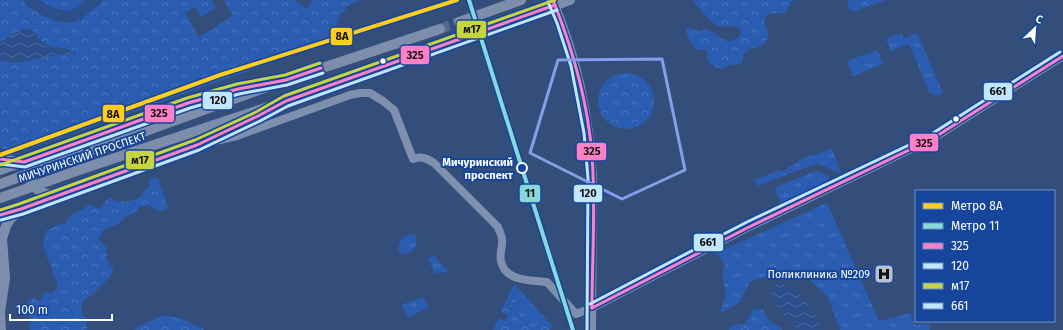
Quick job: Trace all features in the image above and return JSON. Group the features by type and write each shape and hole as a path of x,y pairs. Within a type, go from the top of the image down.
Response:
{"main road":[{"path":"459,22 521,0"},
{"path":"464,38 554,3 570,0"},
{"name":"МИЧУРИНСКИЙ ПРОСПЕКТ","path":"0,184 286,80 440,29"},
{"name":"МИЧУРИНСКИЙ ПРОСПЕКТ","path":"0,198 82,168 286,101 445,44"},
{"path":"0,170 188,103 238,89 286,80"},
{"path":"0,215 21,209 197,145 286,101"},
{"path":"43,154 32,173 32,182 37,190 55,196"},
{"path":"0,159 24,162"},
{"path":"1,330 0,312 5,278 2,239 10,219 21,209"}],"street":[{"path":"554,3 566,35 581,88 592,156 592,330"},
{"path":"197,145 237,136 350,95 360,93 370,94 383,100 394,110 413,159 420,157 426,158 434,163 498,227 502,238 500,261 510,276 518,279 547,282 576,314 592,308 749,227 932,139 1063,56"}],"highlighted area":[{"path":"662,59 685,170 622,199 530,153 558,60"}],"green space":[{"path":"0,0 211,0 216,8 201,17 195,7 185,13 199,37 233,16 224,0 294,0 307,9 313,0 361,0 348,6 339,17 334,35 321,45 17,152 8,151 0,147 0,60 15,63 63,54 69,49 52,47 40,40 32,30 25,28 0,42"},
{"path":"694,0 796,0 790,2 787,11 784,13 766,16 765,22 768,36 765,43 760,47 748,50 743,56 741,64 730,65 724,69 721,69 710,64 708,61 707,50 699,50 692,44 686,30 688,27 698,31 706,29 729,42 739,37 741,30 736,27 722,27 715,24 695,4"},
{"path":"849,0 887,0 851,11 848,8"},
{"path":"902,33 904,39 917,33 943,93 937,96 929,92 909,44 891,51 886,39"},
{"path":"877,50 883,64 853,76 847,61"},
{"path":"620,73 632,73 642,77 650,85 654,95 654,107 650,117 642,125 632,129 620,129 610,125 602,117 598,107 598,95 602,85 610,77"},
{"path":"832,149 841,174 820,164 812,165 757,186 755,180 779,170 780,172 788,169 788,167 797,163 799,160"},
{"path":"816,171 827,175 829,177 828,181 781,204 775,191 776,187"},
{"path":"152,177 158,179 168,207 166,210 159,211 149,205 139,207 135,213 125,217 120,223 104,230 98,239 106,247 107,261 113,269 113,273 93,294 82,302 82,312 87,321 87,330 30,330 28,302 34,298 39,302 45,293 55,292 58,285 43,245 46,231 59,224 65,224 72,214 82,210 90,204 99,209 108,198 123,202 137,199 143,195 143,191 150,187 149,180"},
{"path":"827,203 879,321 911,313 915,325 929,324 930,330 840,330 828,297 807,277 786,269 750,282 739,303 719,314 726,296 722,274 725,264 716,253"},
{"path":"412,234 417,237 416,245 412,252 402,254 398,249 401,240"},
{"path":"434,255 442,266 450,271 435,274 428,259"},
{"path":"514,284 523,294 510,307 532,330 493,330 499,318 505,321 508,315 501,312"},
{"path":"523,294 545,318 532,330 510,306"},
{"path":"423,297 429,307 409,317 401,305"},
{"path":"754,309 762,309 771,323 779,326 782,330 729,330 729,328 737,324 745,324"},
{"path":"164,315 183,319 205,330 135,330 137,327"},
{"path":"545,318 553,327 549,330 532,330"}],"water":[{"path":"25,28 32,30 40,41 49,47 67,50 77,54 63,54 15,63 0,60 0,42"},
{"path":"778,283 792,289 805,301 819,323 821,330 798,330 775,303 772,291 773,285"}],"waterway":[{"path":"30,0 47,11 60,16 73,16 96,0"}],"tunnel":[{"path":"440,29 459,22"},
{"path":"445,44 464,38"}],"metro line":[{"name":"8А","path":"0,155 220,75 457,0"},
{"name":"11","path":"469,0 573,330"}],"transit line":[{"name":"325","path":"553,0 573,57 583,96 590,136 594,194 592,308"},
{"name":"м17","path":"0,210 195,140 256,112 284,96 555,0"},
{"name":"120","path":"548,2 557,23 571,66 584,133 588,178 587,330"},
{"name":"325","path":"0,215 21,209 197,145 286,101 555,5"},
{"name":"120","path":"1,220 23,214 199,150 288,106 557,10"},
{"name":"661","path":"590,304 747,222 930,135 1060,52"},
{"name":"325","path":"592,308 749,227 932,139 1063,56"},
{"name":"м17","path":"0,165 187,98 237,84 285,75 320,63"},
{"name":"325","path":"0,159 24,162 188,103 238,89 286,80 321,68"},
{"name":"120","path":"0,164 25,167 190,108 239,94 287,85 323,73"}],"place":[{"name":"Мичуринский проспект","path":"522,168"},
{"name":"Поликлиника №209","path":"884,274"}]}
